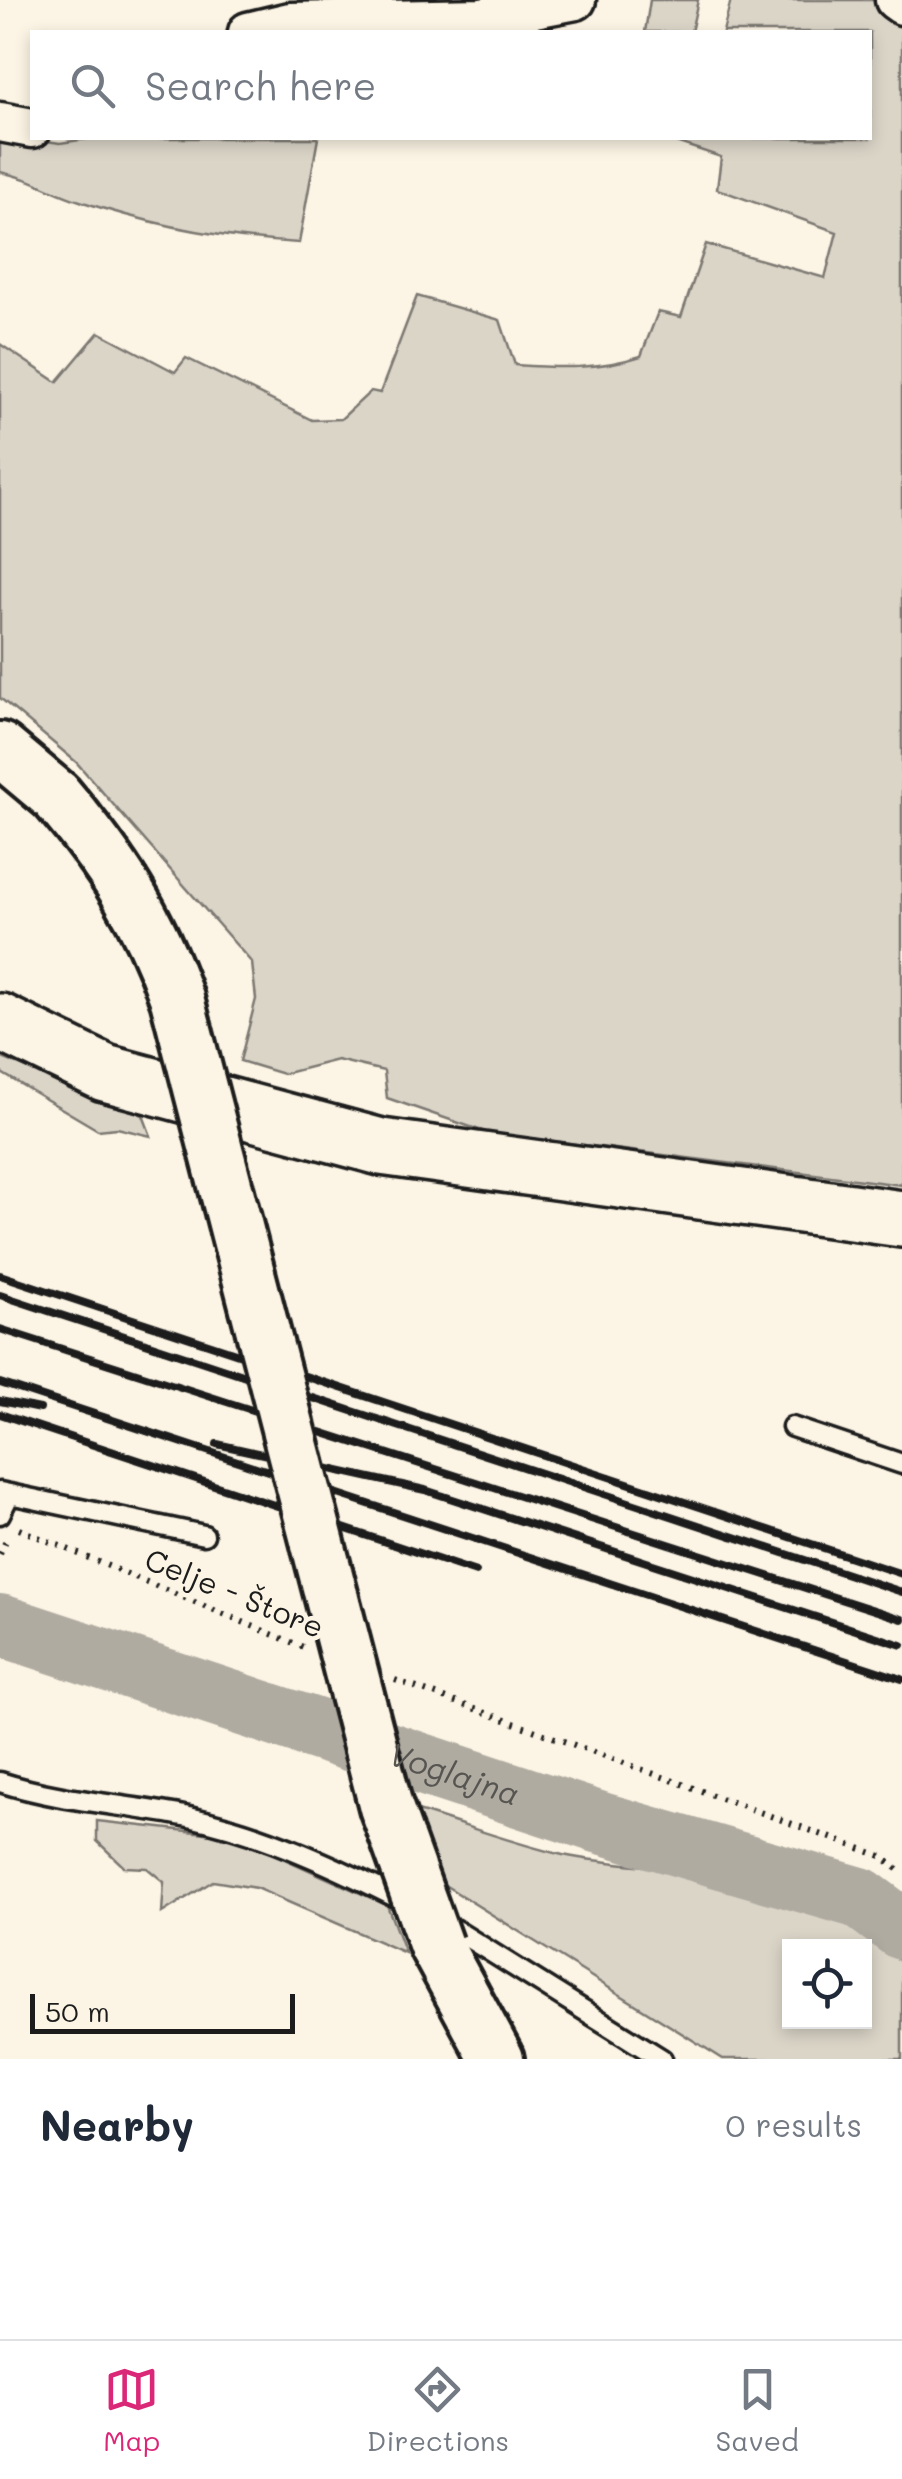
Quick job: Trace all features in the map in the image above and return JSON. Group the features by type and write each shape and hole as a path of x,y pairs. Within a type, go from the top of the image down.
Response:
{"main road":[{"path":"0,1022 105,1073 381,1146 902,1219"}],"street":[{"path":"256,30 290,22 482,18 576,0"},
{"path":"895,0 902,5"},
{"path":"0,122 30,128"},
{"path":"0,749 56,796 120,873 160,952 177,999 381,1790 436,1946 497,2059"}],"lane":[{"path":"792,1428 902,1464"},
{"path":"0,1514 5,1493 204,1535"},
{"path":"0,1782 54,1799 190,1817 326,1861 473,1937 662,2059"}],"path":[{"name":"Celje - Štore","path":"0,1554 12,1526 307,1648"},
{"path":"379,1674 880,1856 902,1872"}],"shaded area":[{"path":"650,0 698,0 691,30 645,30"},
{"path":"731,0 876,0 902,18 902,1185 488,1133 387,1098 384,1071 337,1060 283,1074 240,1061 256,999 252,963 76,762 0,698 0,344 57,382 99,332 175,372 186,358 312,420 341,419 371,391 380,393 417,296 500,320 515,365 578,367 641,356 658,312 681,317 706,244 825,278 837,232 717,189 721,157 670,140 872,140 872,30 724,30"},
{"path":"0,134 60,143 318,140 299,243 161,224 107,210 0,172"},
{"path":"0,1057 143,1115 151,1136 117,1128 98,1130 0,1072"},
{"path":"408,1808 563,1855 708,1873 760,1885 811,1905 871,1939 782,1939 782,2029 872,2029 872,1940 902,1962 902,2059 723,2059 438,1881"},
{"path":"97,1821 233,1836 387,1905 405,1953 256,1888 213,1881 162,1913 164,1882 147,1868 124,1867 97,1841"}],"waterway":[{"name":"Voglajna","path":"0,1625 601,1823 860,1898 902,1929"}],"railway":[{"path":"0,1275 902,1574"},
{"path":"0,1295 902,1592"},
{"path":"0,1329 902,1619"},
{"path":"0,1383 902,1679"},
{"path":"0,1401 40,1409"},
{"path":"0,1414 476,1572"},
{"path":"217,1444 425,1490 902,1645"}]}
